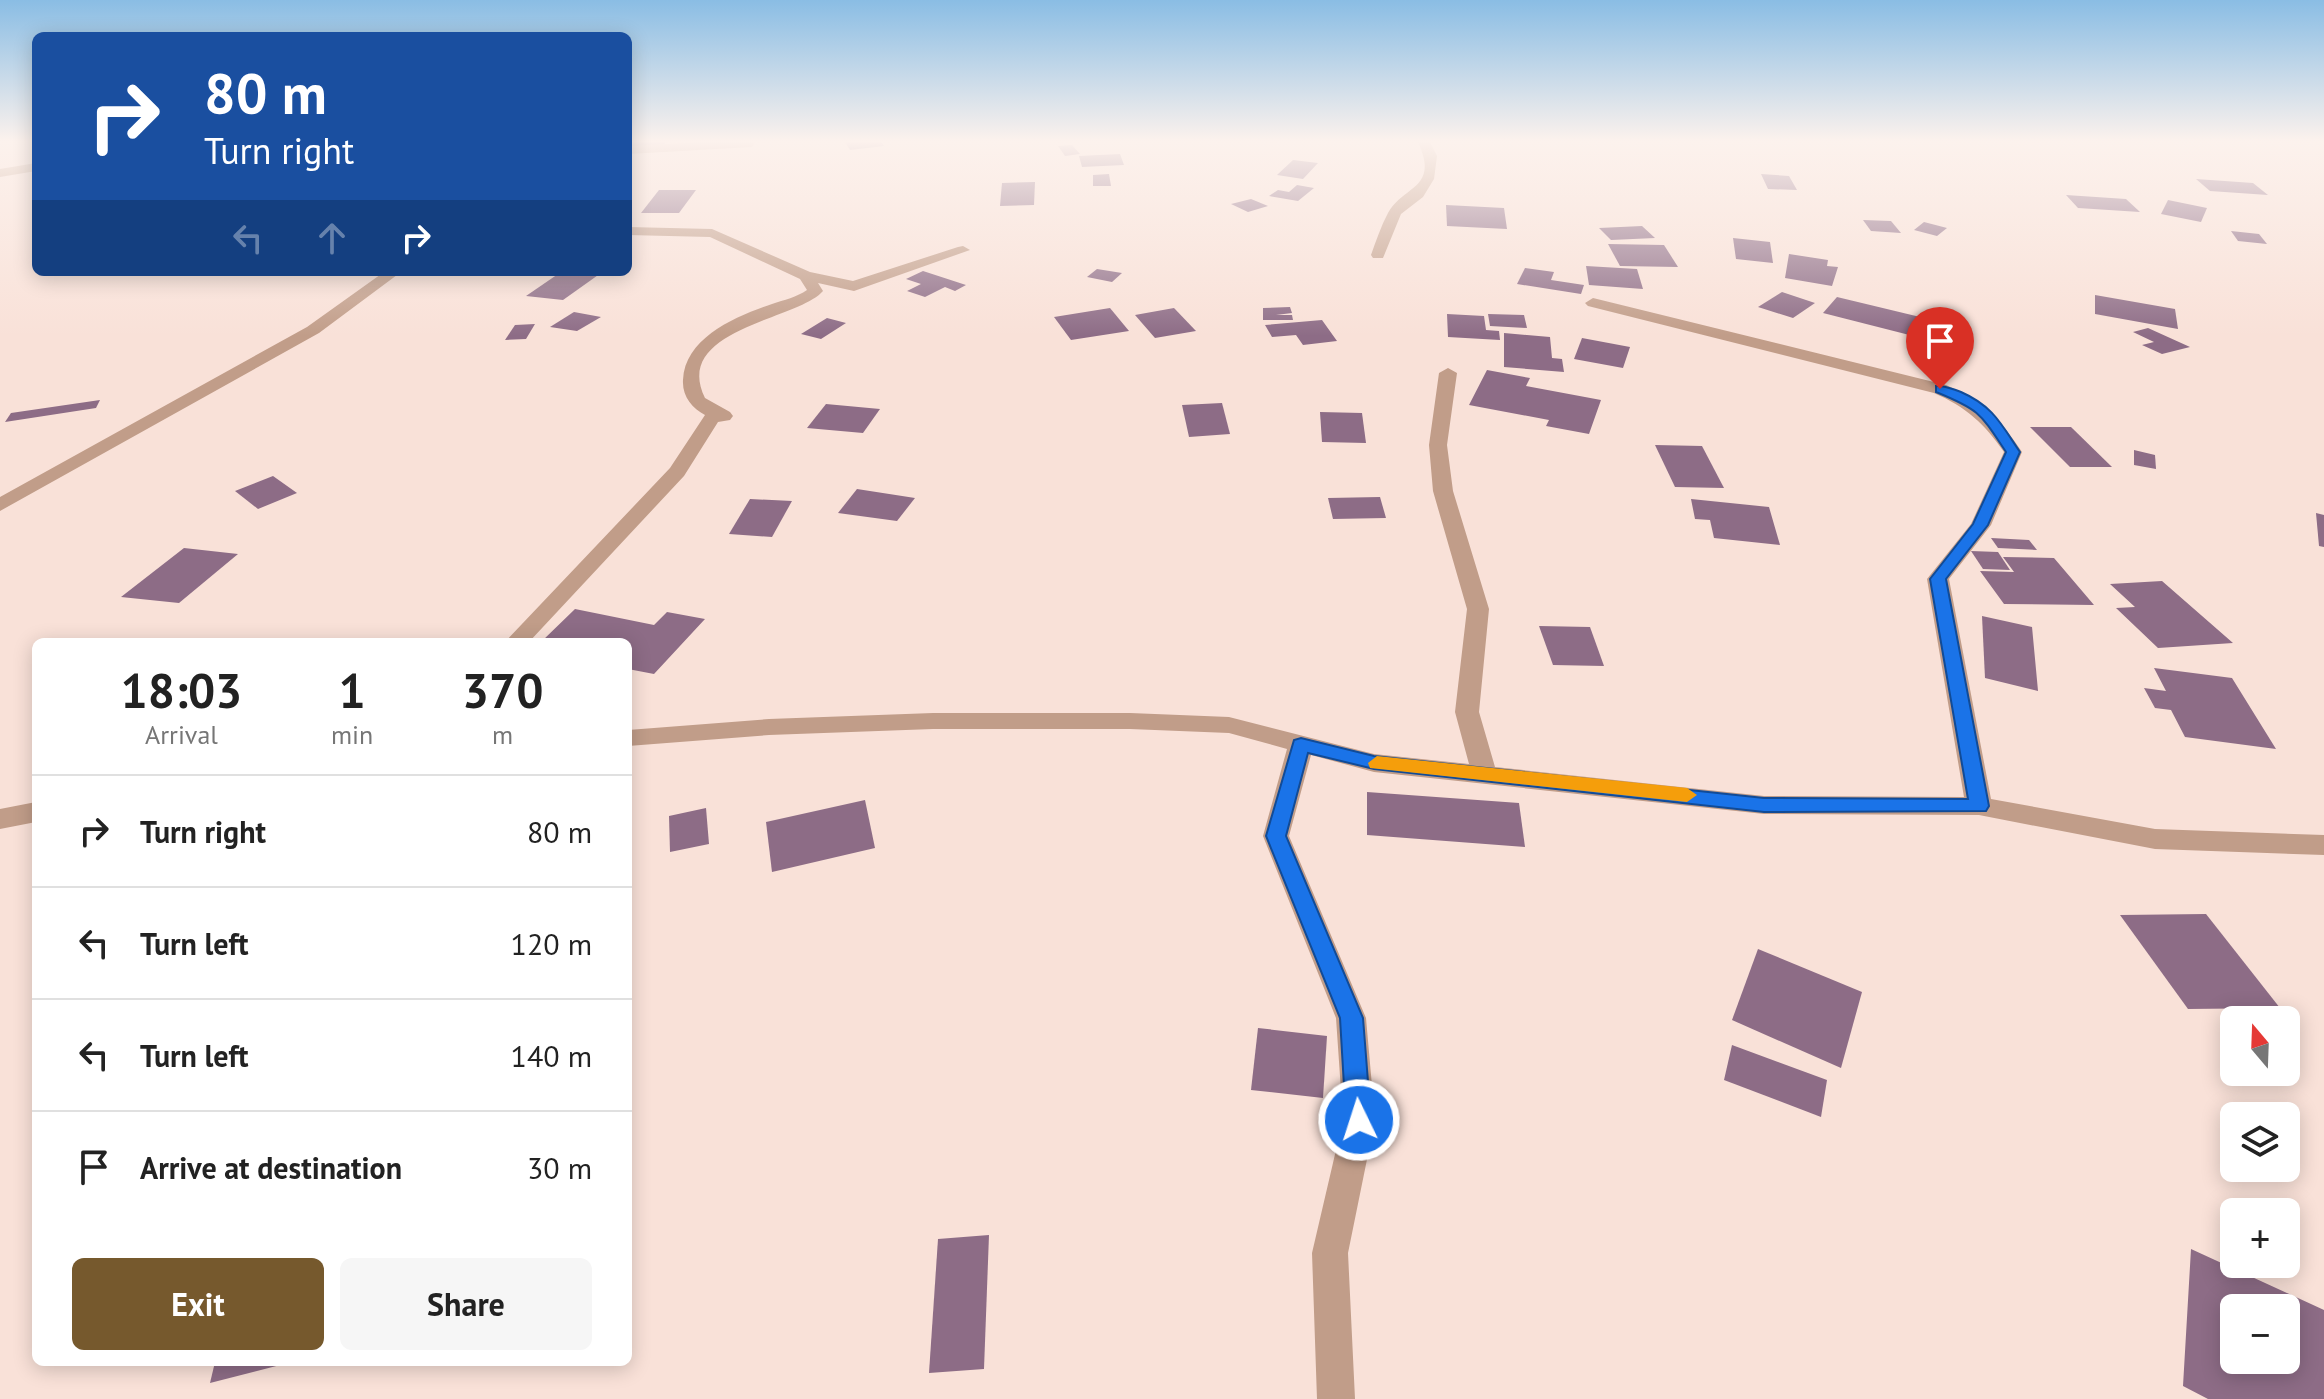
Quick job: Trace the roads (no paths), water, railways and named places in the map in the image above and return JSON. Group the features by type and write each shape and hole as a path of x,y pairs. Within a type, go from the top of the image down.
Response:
{"street":[{"path":"1378,255 1395,212 1404,205"},
{"path":"632,231 712,233 806,276 854,286 963,250"},
{"path":"0,505 313,330 388,276"},
{"path":"520,638 677,472 712,418 724,416 705,409 694,396 691,380 704,348 745,320 808,297 815,291 806,276"},
{"path":"1593,303 1940,389 1972,402 1986,412 2013,452 1981,525 1938,579 1979,806"},
{"path":"1448,373 1438,445 1443,491 1478,609 1467,712 1484,773"},
{"path":"632,738 769,727 933,721 1130,721 1229,725 1374,763 1764,805 1979,806 2155,839 2324,845"},
{"path":"1301,744 1276,836 1351,1018 1359,1120 1330,1253 1336,1399"},
{"path":"0,819 32,813"}]}
